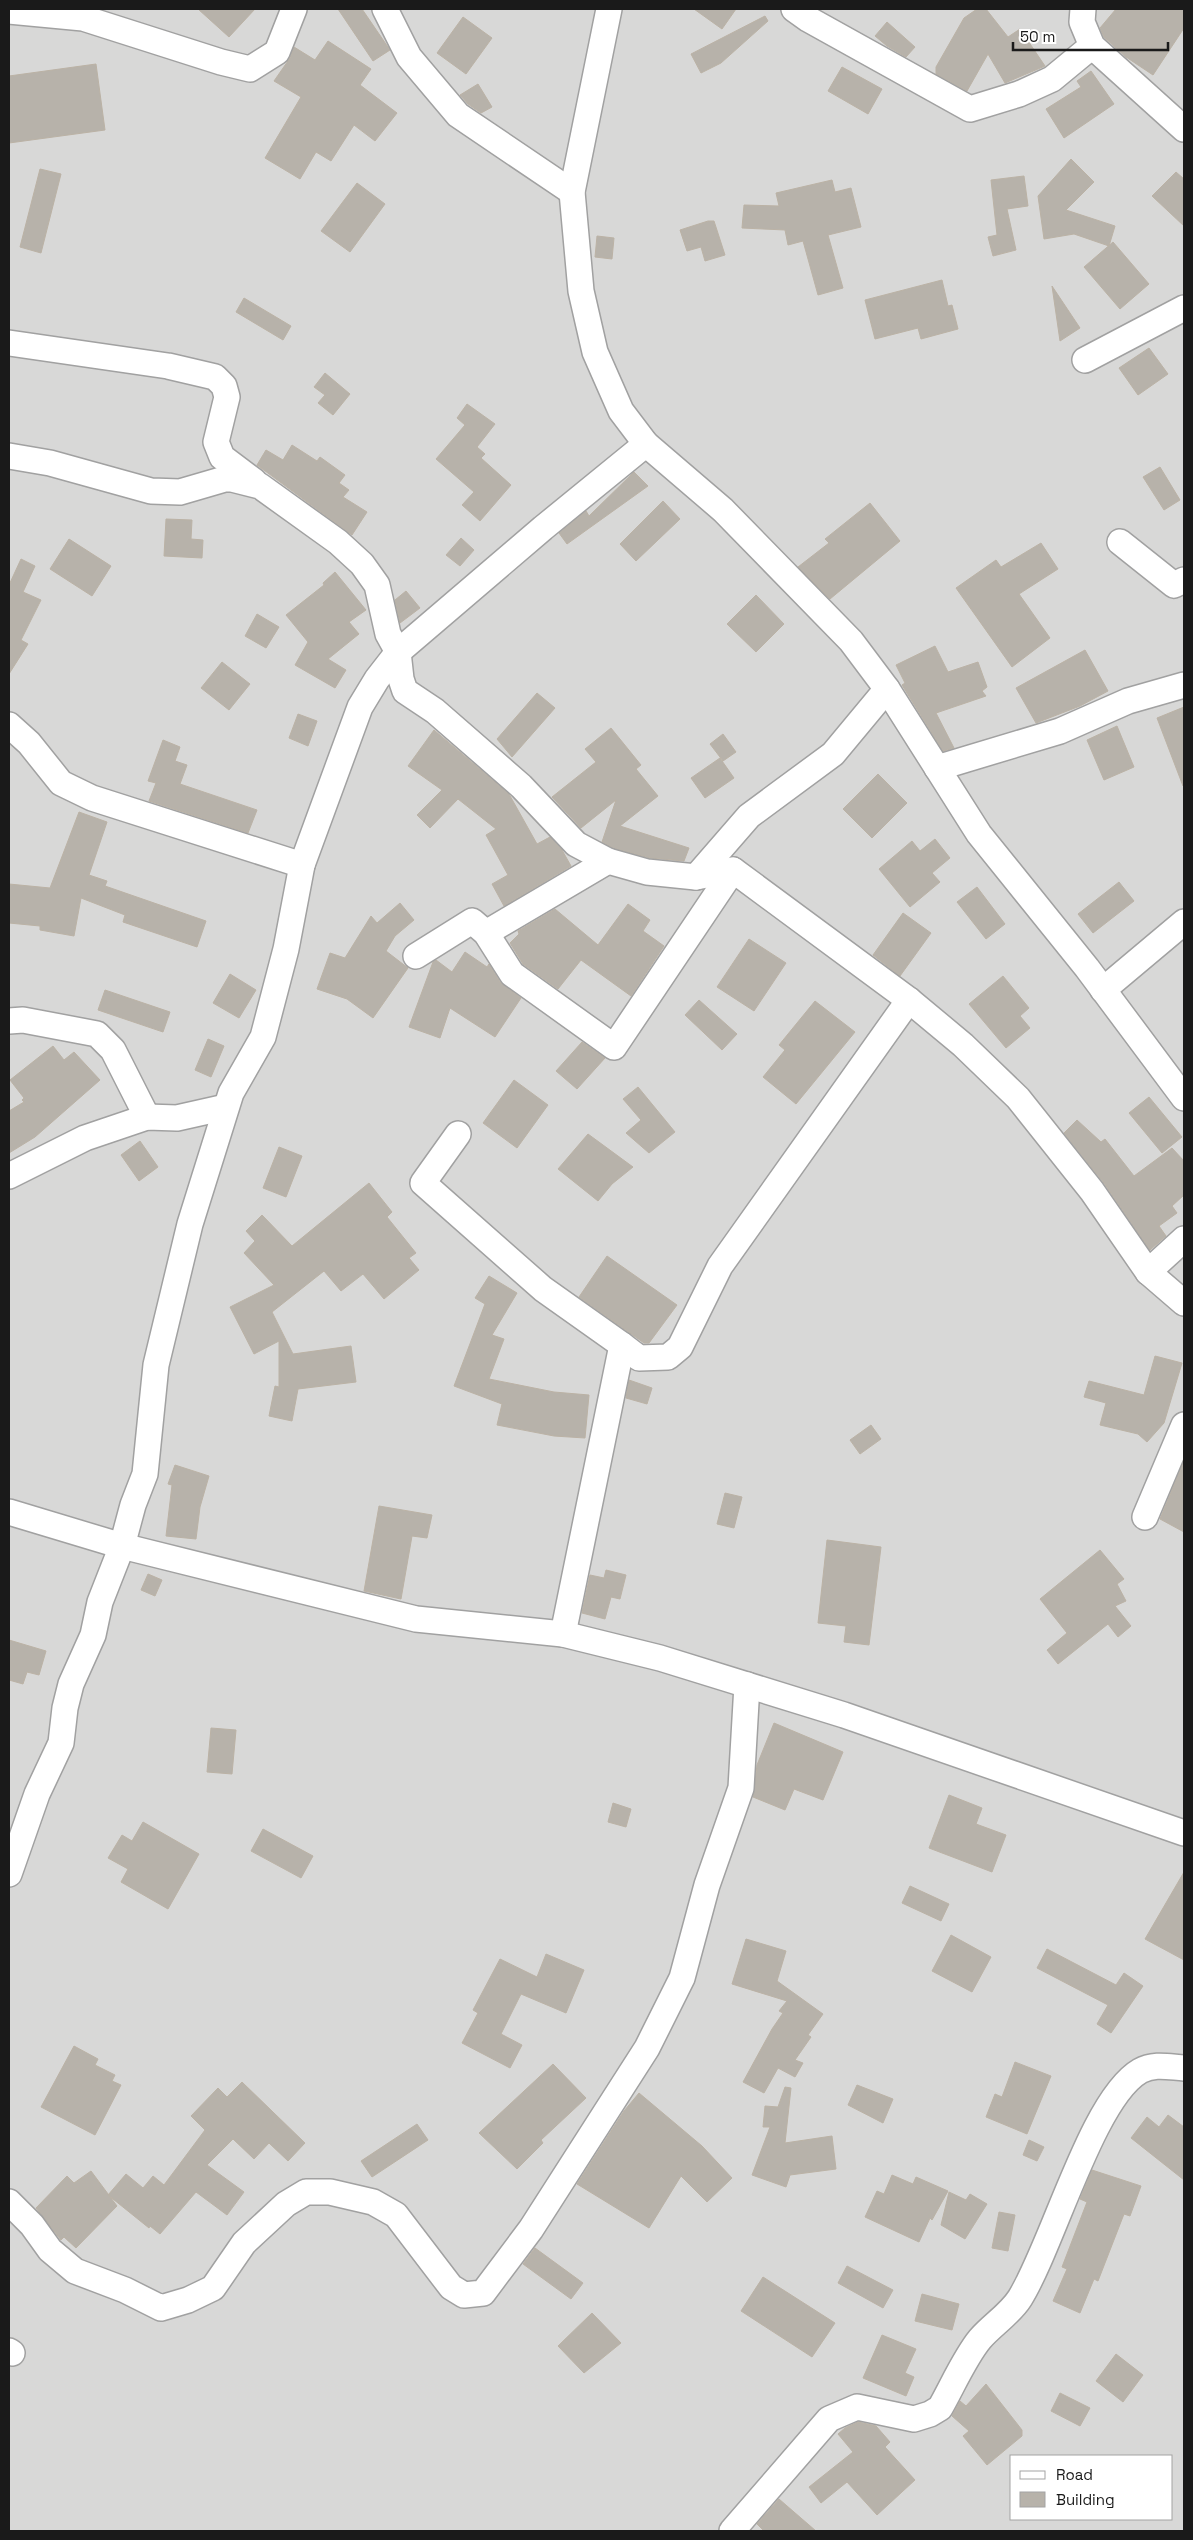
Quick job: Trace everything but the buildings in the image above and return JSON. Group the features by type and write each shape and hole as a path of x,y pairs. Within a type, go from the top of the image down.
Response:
{"street":[{"path":"9,12 83,18 221,62 250,69 277,52 294,9"},
{"path":"385,9 409,57 458,115 572,192"},
{"path":"609,9 572,192 581,291 595,352 621,411 646,444 723,510 851,641 887,690 979,834 1103,990 1184,1098"},
{"path":"794,9 808,19 970,109 1019,94 1052,79 1092,46"},
{"path":"1083,9 1082,22 1092,46 1184,129"},
{"path":"1085,360 1184,308"},
{"path":"9,344 168,366 215,377 224,386 227,396 216,442 222,457 338,542 362,564 377,585 388,634 398,652 401,679 405,691 435,711 521,786 576,844 608,861 647,872 696,877 733,870 909,1000 963,1045 1018,1098 1092,1192 1148,1272 1184,1304"},
{"path":"9,1874 37,1794 61,1743 65,1708 71,1684 93,1635 100,1602 122,1546 133,1505 145,1474 158,1356 190,1224 230,1093 263,1037 286,949 302,865 360,707 377,679 398,652 646,444"},
{"path":"9,456 50,463 151,491 180,492 228,478 260,486"},
{"path":"1120,542 1174,585 1184,580"},
{"path":"937,768 1060,731 1128,701 1184,685"},
{"path":"696,877 749,816 833,754 887,690"},
{"path":"9,725 29,743 61,782 92,798 302,865"},
{"path":"486,933 608,861"},
{"path":"416,956 472,921 486,933 512,974 614,1046 733,870"},
{"path":"1103,990 1184,922"},
{"path":"458,1134 423,1183 543,1289 639,1358 668,1357 680,1347 720,1266 909,1000"},
{"path":"9,1021 23,1020 97,1034 113,1050 147,1117"},
{"path":"9,1176 85,1138 147,1117 177,1118 226,1107"},
{"path":"1148,1272 1184,1239"},
{"path":"563,1634 622,1345"},
{"path":"1145,1517 1184,1425"},
{"path":"9,1512 122,1546 416,1619 563,1634 660,1658 844,1714 1184,1833"},
{"path":"9,2202 32,2225 50,2250 75,2271 125,2290 161,2308 188,2300 213,2288 244,2243 286,2204 306,2192 330,2192 373,2202 396,2215 451,2287 464,2294 483,2293 531,2229 647,2048 682,1978 707,1884 741,1788 747,1685"},
{"path":"732,2531 829,2419 857,2407 914,2419 930,2414 940,2408 979,2340 1019,2299 1047,2246 1098,2124 1111,2102 1128,2081 1140,2072 1154,2066 1184,2068"}],"shaded area":[{"path":"9,9 1184,9 1184,2531 9,2531"}]}
